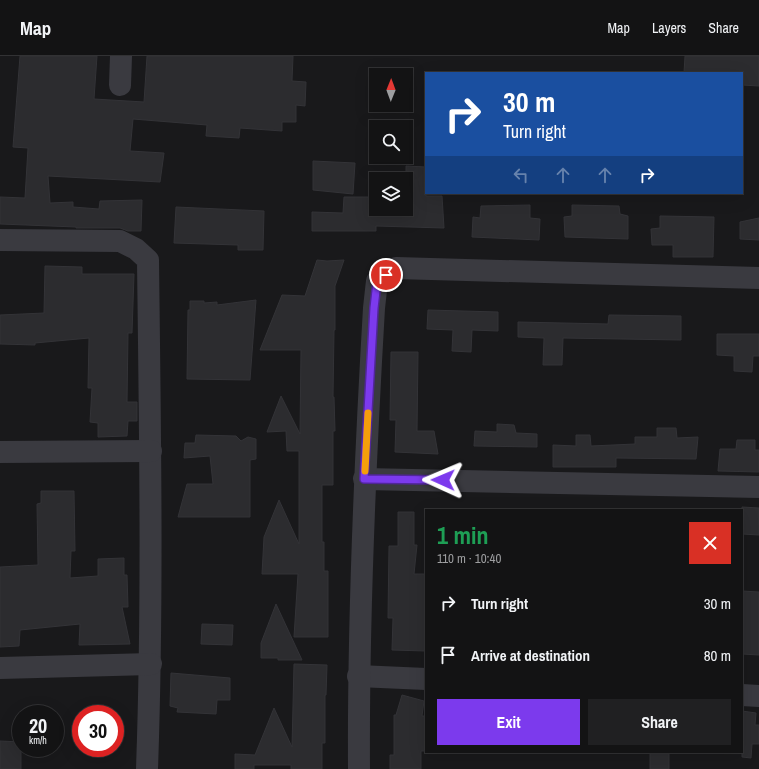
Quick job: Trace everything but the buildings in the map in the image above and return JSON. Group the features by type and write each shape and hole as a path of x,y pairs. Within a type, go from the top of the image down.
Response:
{"street":[{"path":"120,85 121,56"},
{"path":"0,240 120,241 136,249 148,260 151,451 151,664 147,769"},
{"path":"359,769 358,676 364,479 373,316 377,282 396,268 759,278"},
{"path":"0,452 151,451"},
{"path":"364,479 759,487"},
{"path":"0,668 151,664"},
{"path":"358,676 425,679"},
{"path":"743,695 759,696"}],"slow traffic":[{"path":"365,471 368,413"}],"route":[{"path":"386,275 377,282 374,308 364,479 443,480"}]}
